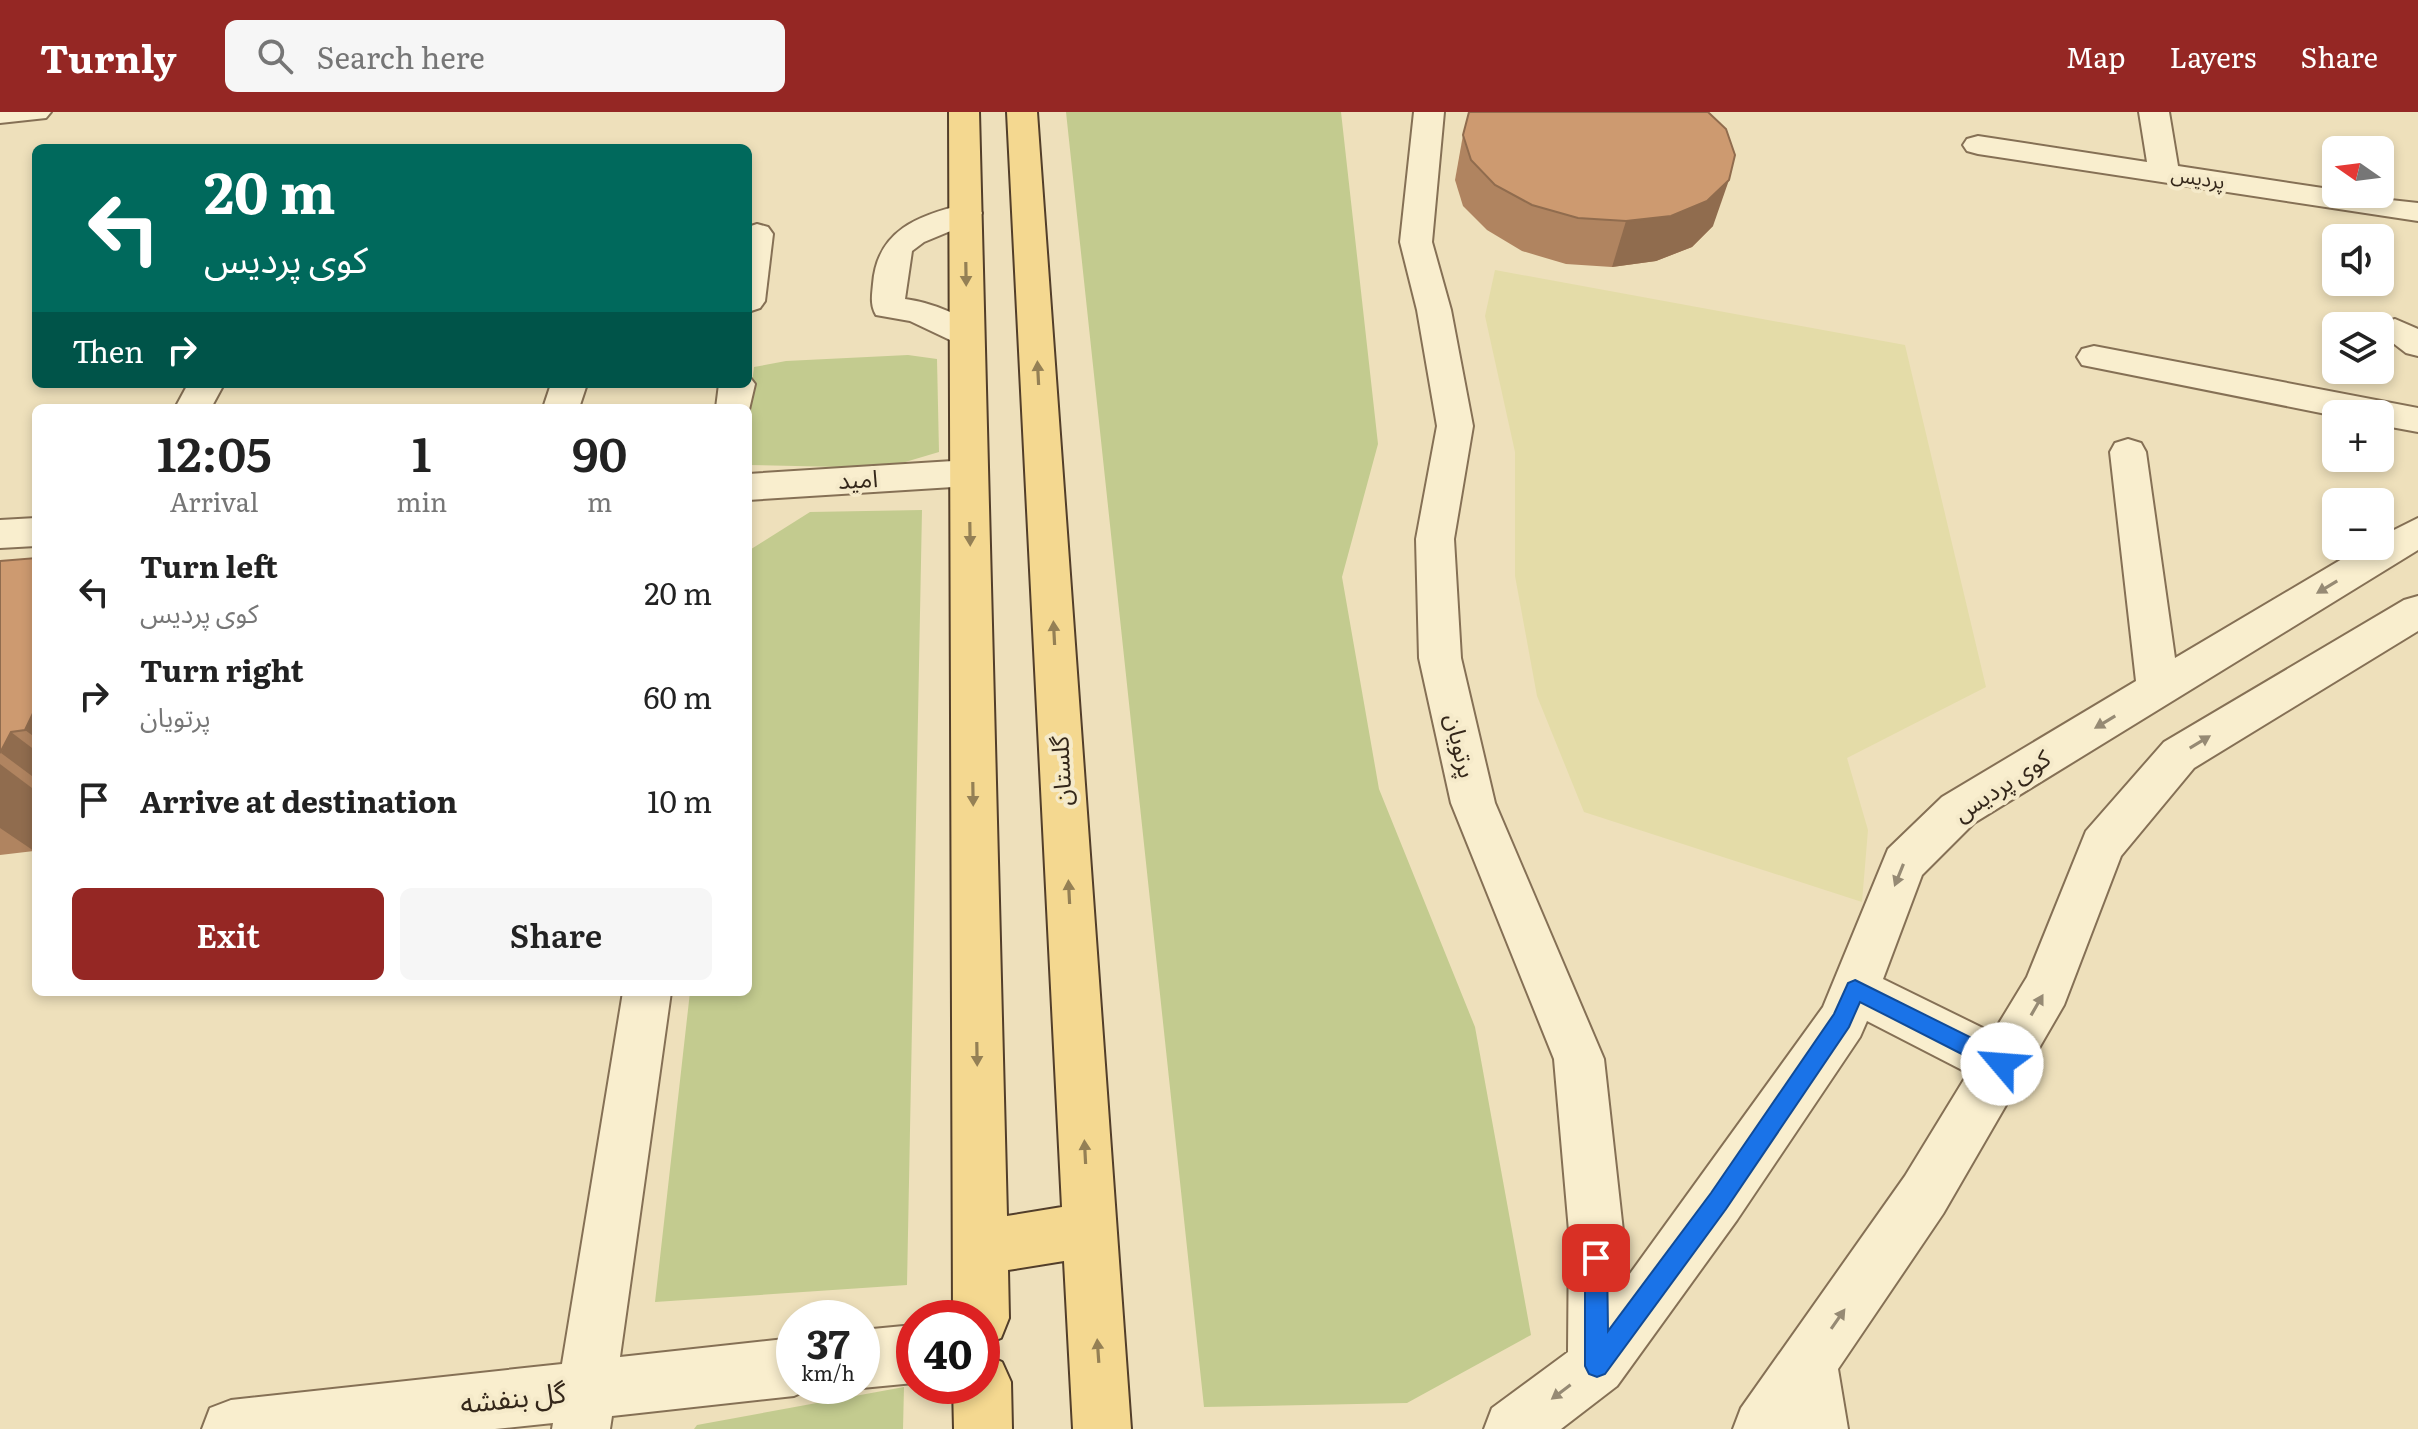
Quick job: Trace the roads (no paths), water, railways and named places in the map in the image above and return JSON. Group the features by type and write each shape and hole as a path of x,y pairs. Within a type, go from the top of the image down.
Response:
{"main road":[{"path":"964,112 981,1300"},
{"name":"گلستان","path":"1022,112 1102,1429"},
{"path":"980,1247 1090,1230"},
{"path":"982,1404 983,1429"}],"street":[{"path":"0,114 36,112"},
{"name":"پرتویان","path":"1429,112 1416,242 1434,310 1455,426 1435,539 1440,658 1473,803 1579,1059 1596,1231 1597,1366"},
{"path":"2154,112 2164,173"},
{"name":"پردیس","path":"1978,145 2418,212"},
{"path":"966,213 903,238 892,252 889,264 888,307 918,311 967,337"},
{"path":"752,271 757,234"},
{"path":"2094,357 2418,420"},
{"path":"2128,452 2158,690"},
{"name":"امید","path":"752,487 969,473"},
{"path":"0,534 32,532"},
{"name":"کوی پردیس","path":"1513,1429 1597,1366 1718,1201 1842,1021 1904,863 1958,810 2418,532"},
{"path":"1762,1429 1924,1195 2047,989 2102,845 2179,755 2418,611"},
{"path":"1855,990 2002,1064"},
{"path":"584,1409 646,996"},
{"path":"1808,1362 1819,1429"},
{"name":"گل بنفشه","path":"231,1429 584,1409 776,1371"}]}
